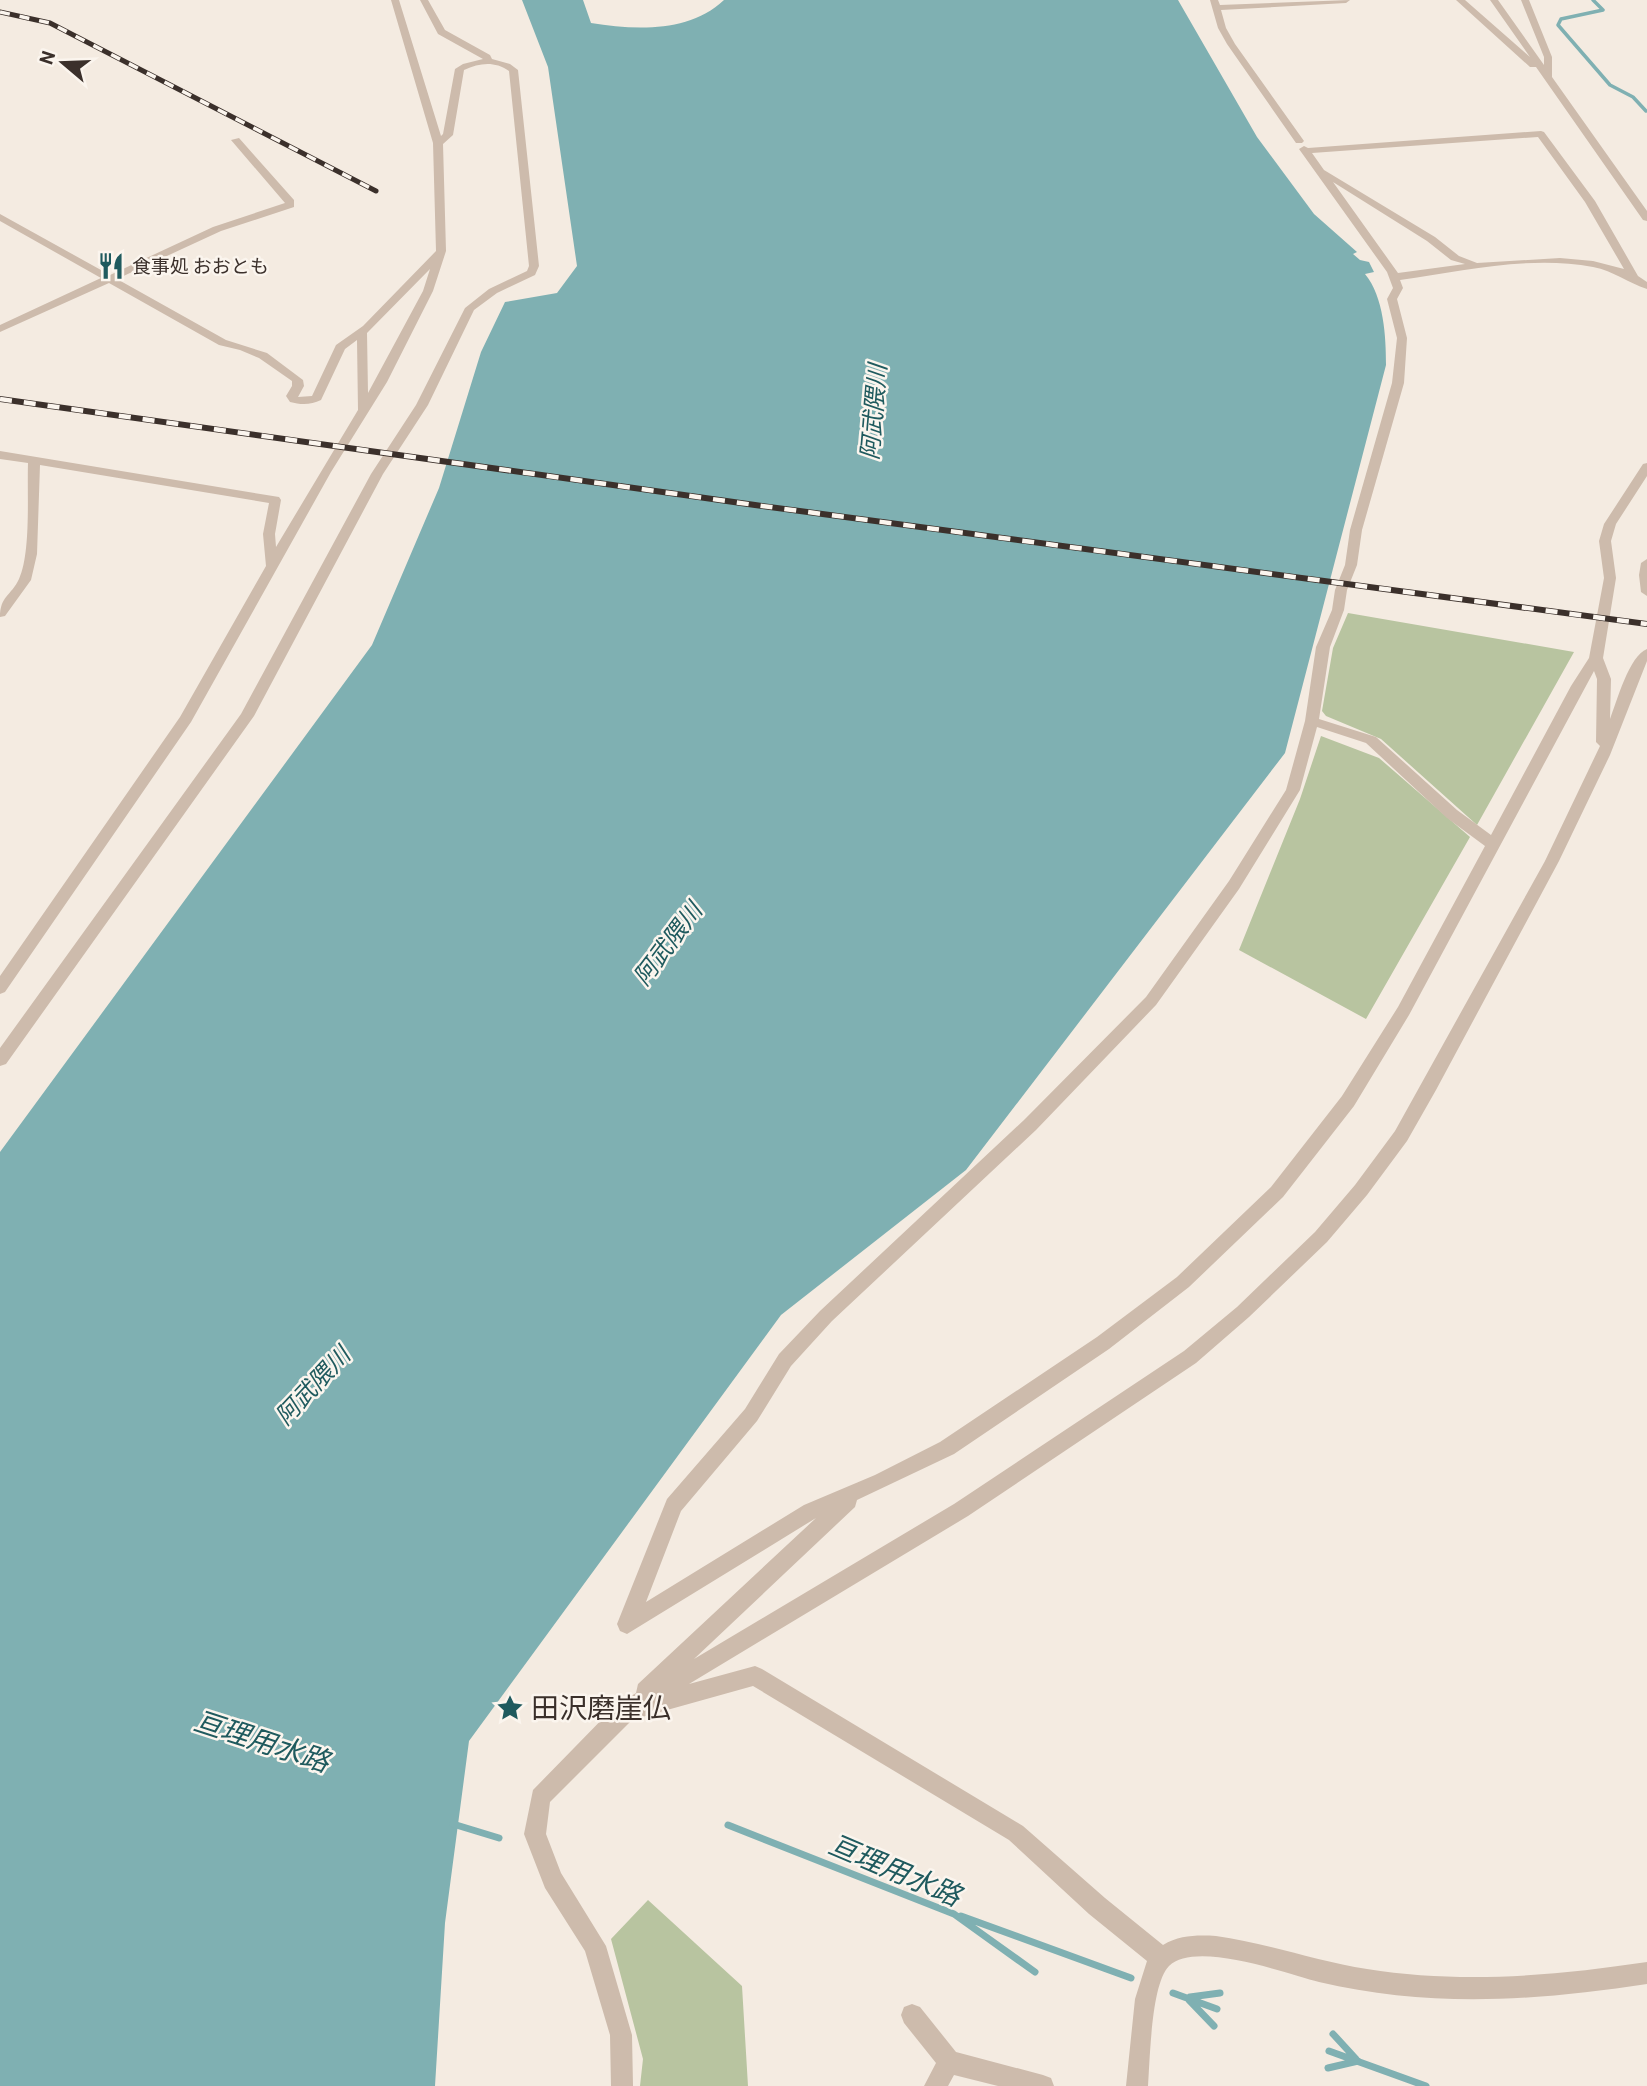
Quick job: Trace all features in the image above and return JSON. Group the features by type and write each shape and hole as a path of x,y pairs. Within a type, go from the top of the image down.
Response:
{"street":[{"path":"0,988 186,719 363,411 428,291 441,251 438,143 395,0"},
{"path":"424,0 441,32 487,57 488,61"},
{"path":"1222,28 1216,4 1346,0"},
{"path":"1460,0 1549,78"},
{"path":"1494,0 1647,218"},
{"path":"1525,0 1546,50 1550,66 1549,78"},
{"path":"1204,4 1259,88 1395,277 1398,288 1392,299 1402,338 1398,383 1356,530 1351,565 1341,590 1338,610 1323,647 1312,720 1293,790 1234,885 1151,1001 1030,1125 826,1315 785,1360 751,1415 674,1505 627,1625 811,1511 858,1492 947,1448 1103,1343 1184,1282 1278,1192 1348,1101 1404,1011 1596,658 1610,578 1605,541 1610,524 1647,467"},
{"path":"0,1060 247,716 377,474 422,405 470,307 493,291 531,273 534,266 533,254 513,70 504,63 488,61 460,69 448,135 438,143"},
{"path":"1303,147 1541,134 1590,201 1633,276"},
{"path":"0,329 217,229 290,205 236,140"},
{"path":"1320,170 1431,239 1455,258 1482,265"},
{"path":"2,220 223,343 245,347 281,366 297,380 298,386 292,396 294,400 310,401 317,398 340,347 362,331 441,251"},
{"path":"1395,277 1482,265 1578,262 1633,276 1647,286"},
{"path":"362,331 363,411"},
{"path":"0,455 275,500 269,534 272,566"},
{"path":"0,613 26,580 31,554 34,461"},
{"path":"1647,563 1647,592"},
{"path":"622,1713 961,1510 1190,1357 1243,1312 1321,1237 1361,1190 1401,1136 1552,860 1603,755 1639,662 1647,653"},
{"path":"1596,658 1604,679 1603,755"},
{"path":"1633,677 1647,671"},
{"path":"1312,720 1371,740 1452,814 1494,845"},
{"path":"622,2086 621,2035 595,1946 552,1880 535,1834 540,1797 622,1713 858,1492"},
{"path":"622,1713 755,1676 1016,1833 1097,1906 1161,1958"},
{"path":"1137,2086 1147,1990 1161,1958 1181,1947 1214,1946 1384,1985 1453,1991 1531,1989 1647,1973"},
{"path":"912,2015 949,2062 1043,2086"},
{"path":"936,2086 949,2062"}],"green space":[{"path":"1348,613 1574,652 1477,825 1381,739 1326,716 1322,711 1333,648"},
{"path":"1321,736 1379,758 1470,837 1366,1019 1239,950 1300,799"},
{"path":"648,1900 742,1986 748,2086 640,2086 643,2059 611,1939"}],"water":[{"name":"阿武隈川","path":"522,0 583,0 591,23 643,28 678,24 710,11 724,0 1178,0 1257,137 1314,214 1357,252 1353,254 1360,260 1369,262 1374,272 1365,274 1380,306 1386,365 1285,753 966,1170 781,1315 469,1741 445,1923 435,2086 0,2086 0,1152 372,645 439,488 481,352 505,302 557,293 577,266 548,67"}],"waterway":[{"path":"1593,0 1603,10 1561,19 1558,25 1610,85 1633,97 1646,111"},
{"name":"亘理用水路","path":"453,1824 499,1838"},
{"name":"亘理用水路","path":"728,1825 954,1914 1035,1972"},
{"path":"961,1916 1131,1978"},
{"path":"1173,1993 1217,2009"},
{"path":"1190,1997 1220,1993"},
{"path":"1189,2000 1214,2026"},
{"path":"1333,2034 1356,2059"},
{"path":"1329,2051 1357,2061"},
{"path":"1328,2068 1357,2061"},
{"name":"亘理用水路","path":"1357,2061 1426,2086"}],"railway":[{"path":"0,12 50,23 376,191"},
{"path":"0,399 755,505 1647,624"}],"place":[{"name":"食事処 おおとも","path":"111,266"},
{"name":"田沢磨崖仏","path":"510,1708"}]}
